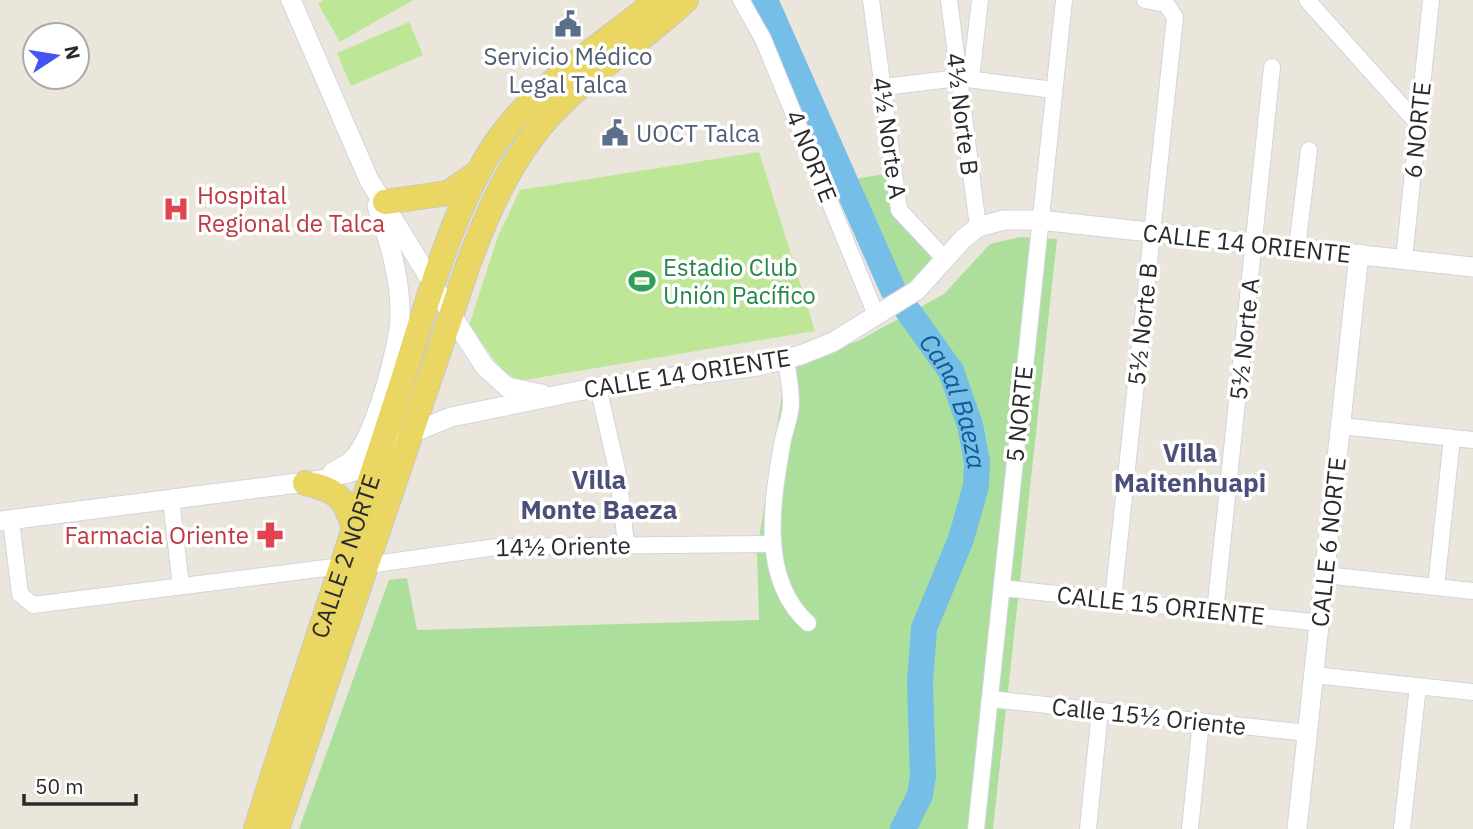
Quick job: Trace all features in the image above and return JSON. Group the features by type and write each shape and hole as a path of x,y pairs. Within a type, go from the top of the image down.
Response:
{"main road":[{"path":"385,202 448,193 459,188 481,169 496,144 539,95 657,0"},
{"name":"CALLE 2 NORTE","path":"276,829 486,219 529,141 565,101 686,0"},
{"name":"CALLE 2 NORTE","path":"256,829 435,285 463,208 481,169"},
{"path":"313,482 336,493 350,514 354,529"}],"street":[{"path":"291,0 369,180 394,259 400,318 377,412 359,451 352,460 313,482"},
{"name":"4 NORTE","path":"741,0 763,39 884,311"},
{"name":"4½ Norte A","path":"872,0 899,210 944,258"},
{"name":"4½ Norte B","path":"949,0 965,78 978,228"},
{"path":"965,78 980,0"},
{"name":"5 NORTE","path":"976,829 1064,0"},
{"name":"5½ Norte B","path":"1113,600 1175,17 1171,7 1161,2 1145,0"},
{"name":"6 NORTE","path":"1404,259 1431,0"},
{"path":"1311,2 1418,124"},
{"name":"5½ Norte A","path":"1215,612 1272,67"},
{"path":"883,87 965,78 1054,90"},
{"path":"1297,248 1309,150"},
{"path":"369,180 485,368 507,387 530,394 557,394"},
{"name":"CALLE 14 ORIENTE","path":"6,521 313,482 355,472 377,461 412,433 451,417 598,387 750,368 786,360 833,342 917,290 944,258 978,228 1004,220 1039,220 1473,267"},
{"name":"CALLE 6 NORTE","path":"1297,829 1359,254"},
{"path":"786,360 791,402 765,544 795,612 807,623"},
{"path":"598,387 618,474 626,544"},
{"path":"1341,426 1452,438 1473,436"},
{"path":"1436,587 1452,438"},
{"path":"171,500 181,586"},
{"path":"6,521 19,590 25,601 38,604 342,566"},
{"name":"14½ Oriente","path":"368,565 476,549 626,544 765,544"},
{"path":"1325,575 1473,591"},
{"name":"CALLE 15 ORIENTE","path":"1002,587 1320,623"},
{"path":"1314,675 1473,692"},
{"path":"1402,829 1418,686"},
{"name":"Calle 15½ Oriente","path":"990,699 1308,733"},
{"path":"1088,829 1100,711"},
{"path":"1189,829 1201,721"}],"green space":[{"path":"324,0 413,0 340,42 318,4"},
{"path":"409,22 423,55 351,86 337,53"},
{"name":"Estadio Club Unión Pacífico","path":"759,152 815,331 519,381 502,370 469,326 498,236 520,190"},
{"path":"890,173 895,210 938,258 906,292 855,179"},
{"path":"1020,237 1057,239 993,829 299,829 389,580 407,578 417,630 759,620 757,551 782,395 780,371 858,341 944,294 990,244"}],"waterway":[{"name":"Canal Baeza","path":"765,0 893,290 951,371 970,425 977,462 976,486 961,539 924,628 920,683 923,776 920,795 903,829"}],"place":[{"name":"Servicio Médico Legal Talca","path":"568,24"},
{"name":"UOCT Talca","path":"615,133"},
{"name":"Hospital Regional de Talca","path":"176,209"},
{"name":"Estadio Club Unión Pacífico","path":"642,281"},
{"name":"Farmacia Oriente","path":"270,535"}],"district":[{"name":"Villa Maitenhuapi","path":"1190,467"},
{"name":"Villa Monte Baeza","path":"599,494"}]}
